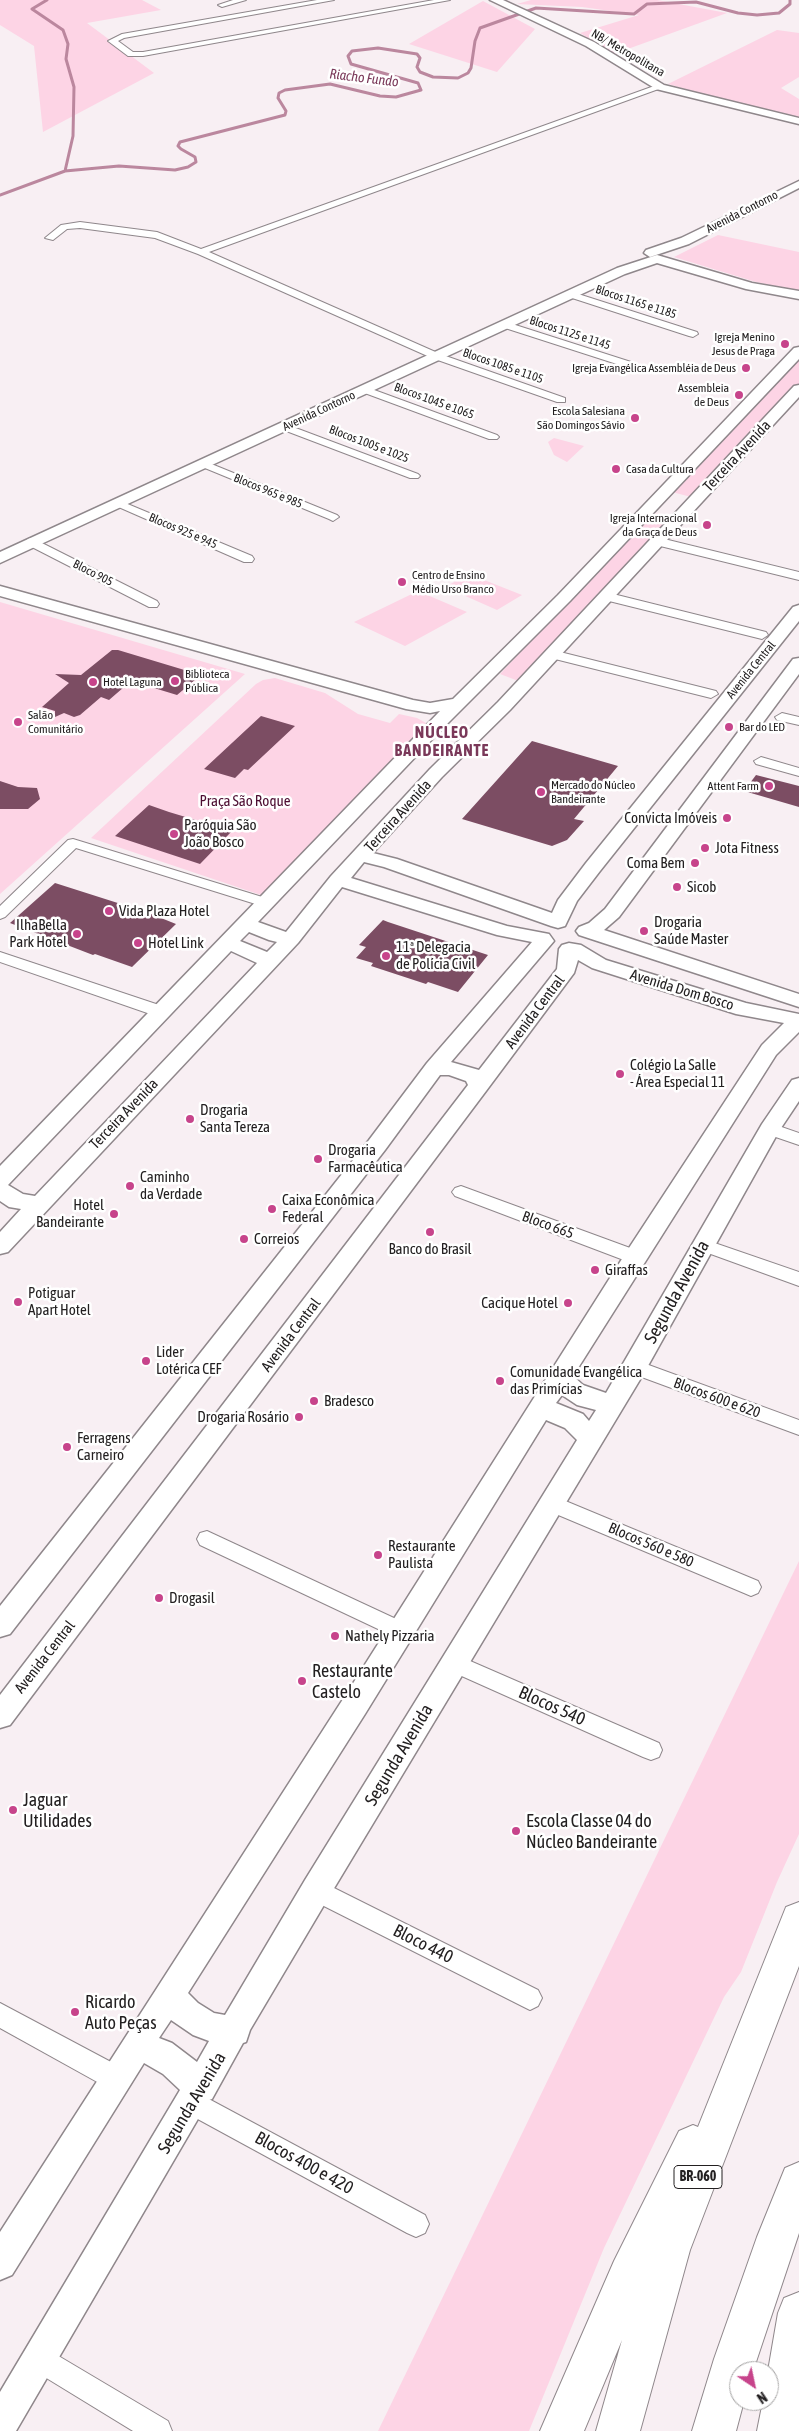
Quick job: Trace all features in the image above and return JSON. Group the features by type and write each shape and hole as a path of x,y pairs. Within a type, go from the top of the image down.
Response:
{"highway":[{"name":"BR-060","path":"618,2431 669,2250 799,1919"},
{"path":"562,2431 629,2276 774,1983"},
{"path":"714,2431 735,2359 777,2237 799,2182"},
{"path":"779,2431 799,2313"}],"street":[{"path":"222,6 242,0"},
{"path":"330,0 122,36 112,41 131,54 143,54 446,0"},
{"name":"NB/ Metropolitana","path":"495,0 590,44 660,87 799,121"},
{"path":"201,252 660,87"},
{"name":"Avenida Contorno","path":"0,556 286,427 436,356 656,256 799,184"},
{"name":"Blocos 1085 e 1105","path":"50,238 64,227 80,225 147,233 201,252 436,356 561,400"},
{"path":"656,256 737,282 799,295"},
{"name":"Blocos 1165 e 1185","path":"572,295 693,334"},
{"name":"Blocos 1125 e 1145","path":"506,325 627,364"},
{"name":"Terceira Avenida","path":"0,1180 437,724 485,678 799,351"},
{"name":"Terceira Avenida","path":"3,1234 38,1204 270,961 338,880 436,773 504,706 799,389"},
{"name":"Blocos 1045 e 1065","path":"366,390 493,437"},
{"name":"Blocos 1005 e 1025","path":"286,427 414,476"},
{"name":"Blocos 965 e 985","path":"204,464 333,517"},
{"path":"664,492 678,498 697,499"},
{"name":"Blocos 925 e 945","path":"118,503 248,559"},
{"path":"650,507 670,509 682,514"},
{"name":"Bloco 905","path":"32,542 154,604"},
{"path":"656,542 799,576"},
{"path":"0,591 412,705 430,708 464,698 496,698 504,706"},
{"path":"605,596 762,635"},
{"name":"Avenida Central","path":"586,931 596,926 612,913 799,610"},
{"path":"552,654 744,699"},
{"name":"Avenida Central","path":"558,922 568,900 593,867 744,699 799,664"},
{"path":"485,678 507,686 524,684"},
{"path":"412,705 425,712 437,724"},
{"path":"782,717 799,721"},
{"path":"761,761 799,772"},
{"path":"0,914 73,843 267,903"},
{"path":"338,880 495,928 543,939 559,949 571,949 585,943 587,938 586,931 580,925 570,922 558,922 390,863 360,856"},
{"path":"369,888 390,863"},
{"path":"0,1626 377,1145 434,1068 543,939 545,928 558,922"},
{"path":"246,924 276,936 291,938"},
{"name":"Avenida Dom Bosco","path":"586,931 735,978 798,1015"},
{"path":"226,944 243,948 270,961"},
{"name":"Avenida Central","path":"0,1716 562,976 567,969 571,949"},
{"name":"Avenida Dom Bosco","path":"571,949 599,964 742,1009 798,1015"},
{"path":"0,957 162,1012"},
{"path":"0,2263 402,1631 635,1257 769,1050 798,1015"},
{"path":"434,1068 449,1068 467,1073 474,1076 479,1086"},
{"name":"Segunda Avenida","path":"0,2425 235,2031 316,1890 635,1367 770,1129 799,1085"},
{"path":"770,1129 799,1139"},
{"path":"0,1190 17,1201 38,1204"},
{"name":"Bloco 665","path":"461,1192 635,1257"},
{"path":"703,1245 799,1279"},
{"name":"Blocos 600 e 620","path":"635,1367 799,1428"},
{"path":"560,1378 574,1392 586,1398 604,1403 612,1402"},
{"path":"541,1410 556,1413 574,1421 591,1438"},
{"name":"Blocos 560 e 580","path":"551,1503 751,1587"},
{"path":"207,1539 402,1631"},
{"name":"Blocos 540","path":"454,1662 651,1750"},
{"name":"Bloco 440","path":"316,1890 530,1998"},
{"path":"169,1996 187,2014 204,2024 219,2030 235,2031"},
{"path":"0,2015 117,2080"},
{"path":"138,2045 161,2054 174,2063 197,2095"},
{"name":"Blocos 400 e 420","path":"197,2095 416,2224"},
{"path":"40,2358 158,2431"}],"green space":[{"path":"0,0 142,0 161,10 87,23 154,73 43,132 34,46 0,25"},
{"path":"531,0 657,0 727,13 614,54 580,33 639,15 582,7 517,4"},
{"path":"483,1 535,29 497,72 409,44"},
{"path":"777,30 799,33 799,77 781,88 799,99 799,118 748,107 668,84"},
{"path":"718,235 799,252 799,291 756,282 674,257"},
{"path":"799,360 799,385 695,498 672,492"},
{"path":"554,438 584,446 567,462 554,455 548,442"},
{"path":"649,512 674,516 521,682 500,674"},
{"path":"469,574 522,595 497,610 445,587"},
{"path":"418,591 467,612 405,646 354,622"},
{"path":"0,602 245,674 0,894"},
{"name":"Praça São Roque","path":"275,678 325,693 358,714 390,723 399,714 417,718 426,723 428,727 261,895 91,838 256,684 263,680"},
{"path":"799,1561 799,1834 777,1882 741,1972 724,1997 604,2248 529,2431 378,2431"}],"building":[{"name":"Hotel Laguna","path":"112,650 118,650 201,675 177,695 131,681 109,700 101,697 80,715 74,717 64,713 55,717 55,711 42,707 69,683 55,674 81,675"},
{"path":"261,716 295,726 248,770 244,769 235,778 204,769"},
{"name":"Mercado do Núcleo Bandeirante","path":"532,741 618,766 574,819 584,821 567,840 552,846 462,819"},
{"path":"756,775 799,786 799,807 744,791"},
{"path":"0,781 18,787 37,788 40,799 28,809 0,809"},
{"name":"Paróquia São João Bosco","path":"149,805 232,831 200,864 115,836"},
{"path":"55,883 146,912 176,924 132,967 95,954 93,955 10,923"},
{"name":"11ª Delegacia de Polícia Civil","path":"383,920 488,955 458,992 371,966 373,963 356,958 366,947 359,945"}],"waterway":[{"path":"47,0 32,9 63,30 68,44 66,59 74,87 73,136 65,171"},
{"name":"Riacho Fundo","path":"65,171 119,166 175,170 188,167 196,162 195,157 181,149 178,146 180,142 285,115 286,111 278,98 279,93 285,90 330,84 380,96 396,97 421,90 418,83 351,64 348,56 352,51 378,48 417,54 420,58 417,67 420,72 433,77 458,78 468,73 471,68 475,41 480,28 536,8 634,14 647,4 696,2 738,13 757,15 779,13 790,4 790,0"},
{"name":"Riacho Fundo","path":"0,195 65,171"}],"place":[{"name":"Igreja Menino Jesus de Praga","path":"785,344"},
{"name":"Igreja Evangélica Assembléia de Deus","path":"746,368"},
{"name":"Assembleia de Deus","path":"739,395"},
{"name":"Escola Salesiana São Domingos Sávio","path":"635,418"},
{"name":"Casa da Cultura","path":"616,469"},
{"name":"Igreja Internacional da Graça de Deus","path":"707,525"},
{"name":"Centro de Ensino Médio Urso Branco","path":"402,582"},
{"name":"Biblioteca Pública","path":"175,681"},
{"name":"Hotel Laguna","path":"93,682"},
{"name":"Salão Comunitário","path":"18,722"},
{"name":"Bar do LED","path":"729,727"},
{"name":"Attent Farm","path":"769,786"},
{"name":"Mercado do Núcleo Bandeirante","path":"541,792"},
{"name":"Convicta Imóveis","path":"727,818"},
{"name":"Paróquia São João Bosco","path":"174,834"},
{"name":"Jota Fitness","path":"705,848"},
{"name":"Coma Bem","path":"695,863"},
{"name":"Sicob","path":"677,887"},
{"name":"Vida Plaza Hotel","path":"109,911"},
{"name":"Drogaria Saúde Master","path":"644,931"},
{"name":"IlhaBella Park Hotel","path":"77,934"},
{"name":"Hotel Link","path":"138,943"},
{"name":"11ª Delegacia de Polícia Civil","path":"386,956"},
{"name":"Colégio La Salle - Área Especial 11","path":"620,1074"},
{"name":"Drogaria Santa Tereza","path":"190,1119"},
{"name":"Drogaria Farmacêutica","path":"318,1159"},
{"name":"Caminho da Verdade","path":"130,1186"},
{"name":"Caixa Econômica Federal","path":"272,1209"},
{"name":"Hotel Bandeirante","path":"114,1214"},
{"name":"Banco do Brasil","path":"430,1232"},
{"name":"Correios","path":"244,1239"},
{"name":"Giraffas","path":"595,1270"},
{"name":"Potiguar Apart Hotel","path":"18,1302"},
{"name":"Cacique Hotel","path":"568,1303"},
{"name":"Lider Lotérica CEF","path":"146,1361"},
{"name":"Comunidade Evangélica das Primícias","path":"500,1381"},
{"name":"Bradesco","path":"314,1401"},
{"name":"Drogaria Rosário","path":"299,1417"},
{"name":"Ferragens Carneiro","path":"67,1447"},
{"name":"Restaurante Paulista","path":"378,1555"},
{"name":"Drogasil","path":"159,1598"},
{"name":"Nathely Pizzaria","path":"335,1636"},
{"name":"Restaurante Castelo","path":"302,1681"},
{"name":"Jaguar Utilidades","path":"13,1810"},
{"name":"Escola Classe 04 do Núcleo Bandeirante","path":"516,1831"},
{"name":"Ricardo Auto Peças","path":"75,2012"}],"district":[{"name":"NÚCLEO BANDEIRANTE","path":"442,742"}]}
